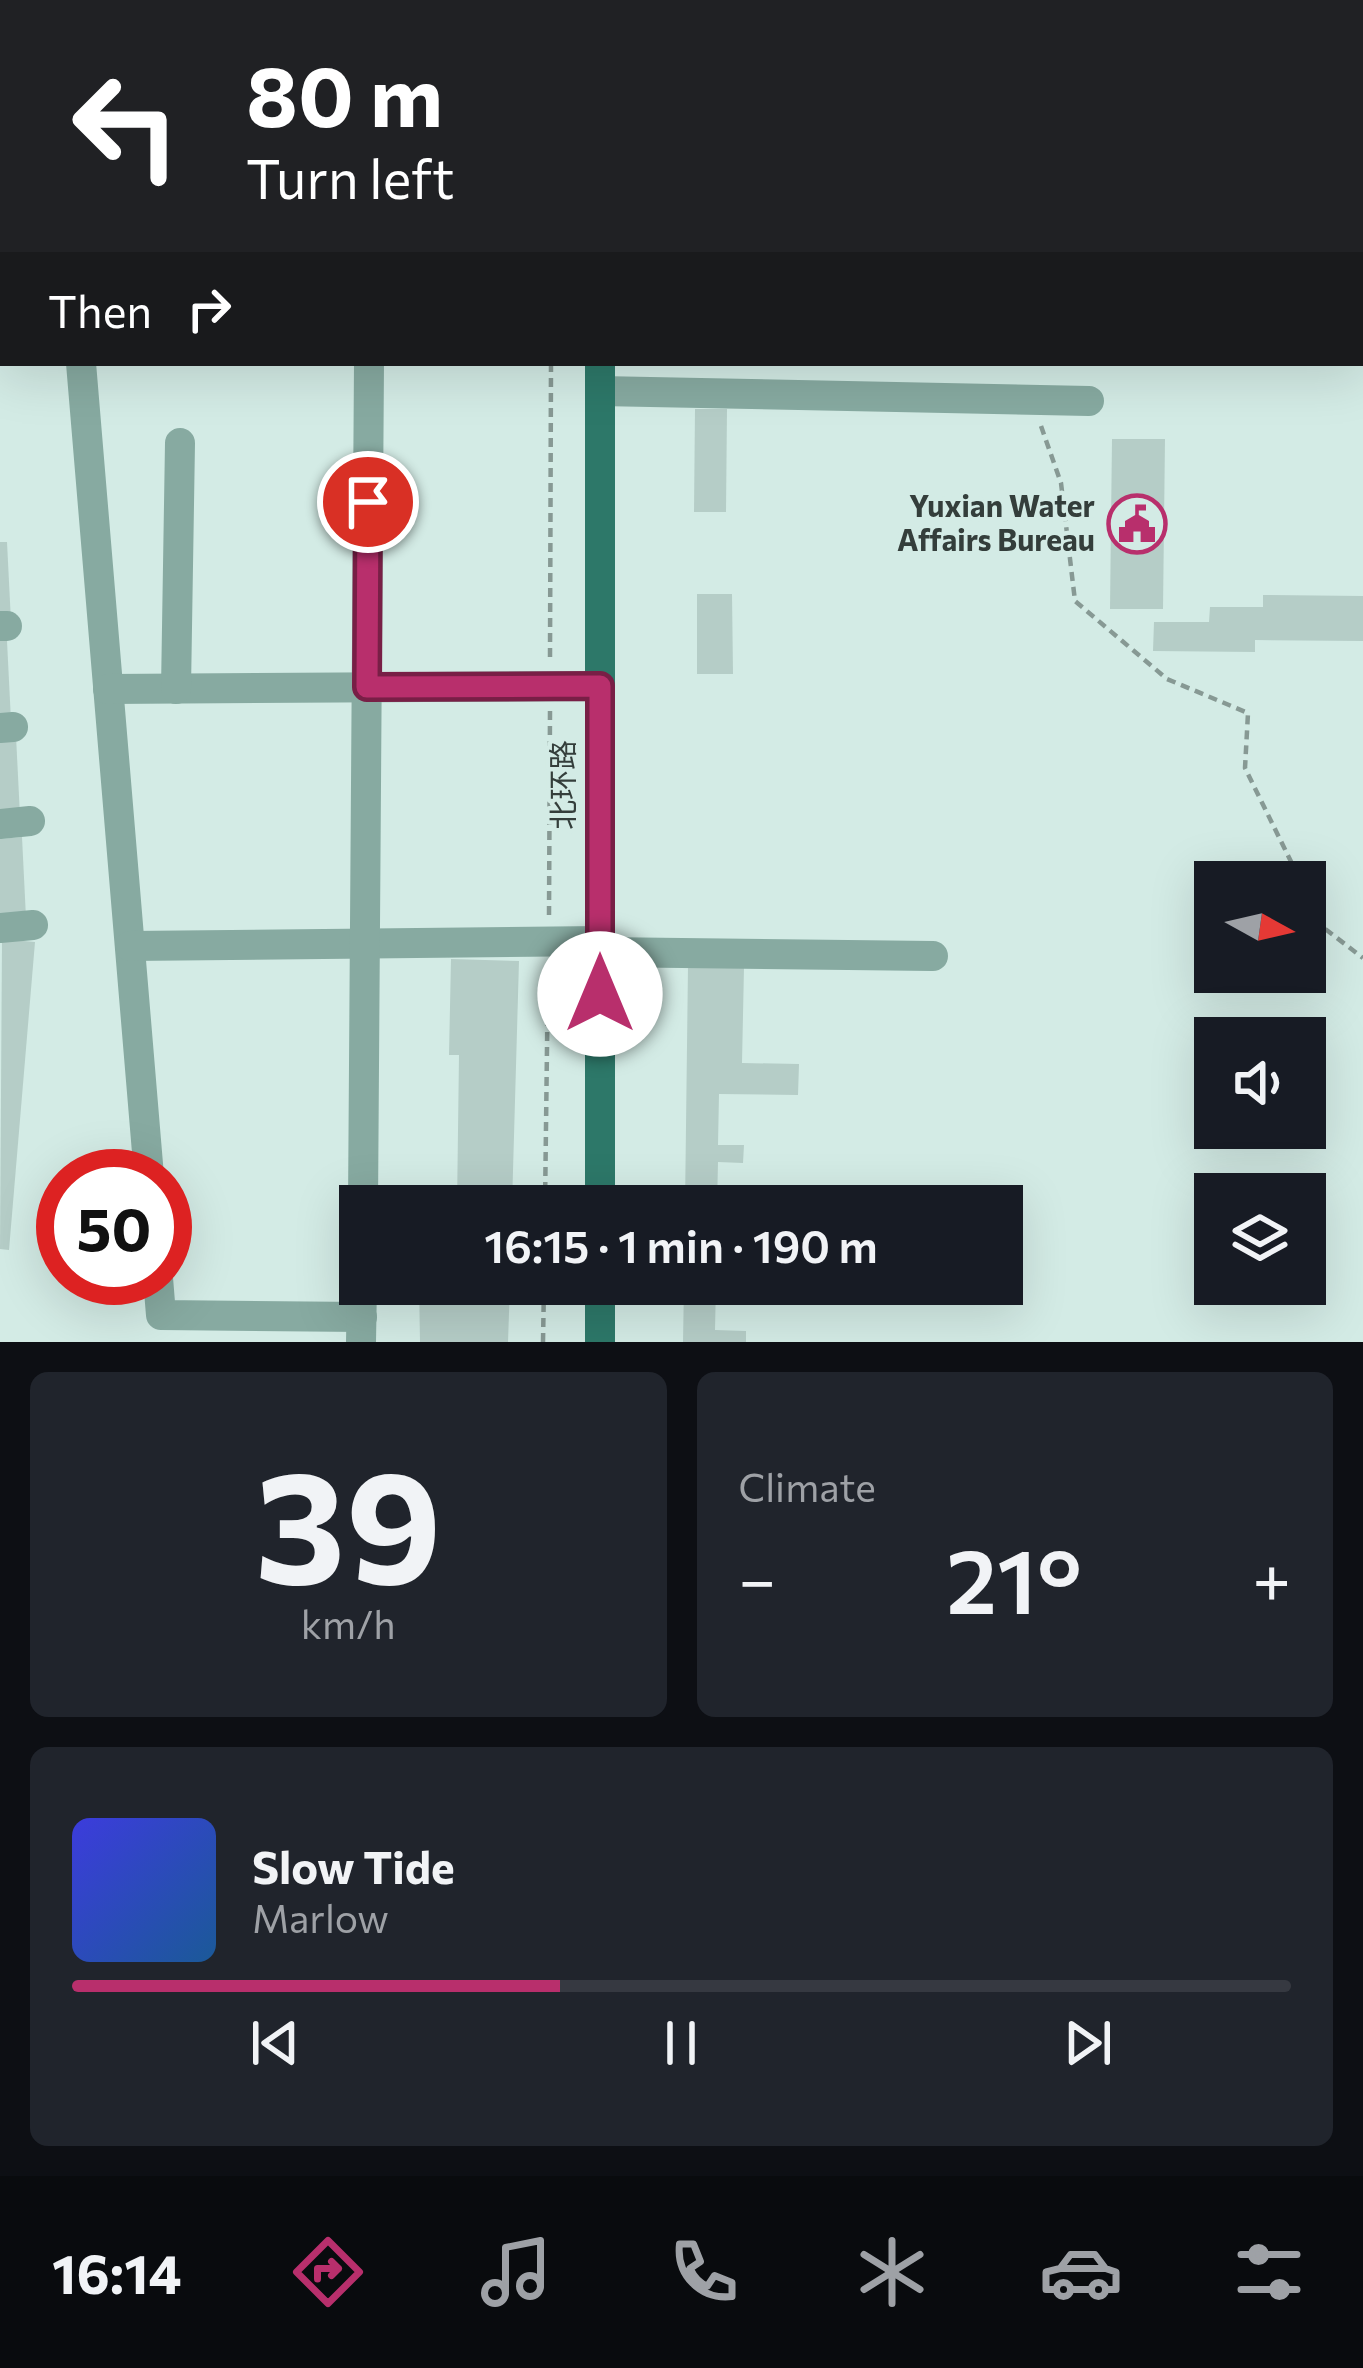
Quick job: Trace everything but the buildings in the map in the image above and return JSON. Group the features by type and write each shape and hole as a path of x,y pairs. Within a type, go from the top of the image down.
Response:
{"main road":[{"name":"北环路","path":"600,377 600,1185"},
{"path":"600,1305 600,1342"}],"street":[{"path":"81,366 147,1149"},
{"path":"362,1185 369,366"},
{"path":"600,377 1089,400"},
{"path":"176,688 180,443"},
{"path":"109,689 600,686"},
{"path":"0,928 33,925"},
{"path":"130,946 548,942 933,956"},
{"path":"160,1305 161,1315 362,1329"}],"path":[{"path":"545,1185 551,366"},
{"path":"1010,399 1042,428 1061,483 1076,601 1167,680 1248,713 1245,768 1291,861"},
{"path":"1326,930 1363,958"},
{"path":"543,1342 544,1305"}],"place":[{"name":"Yuxian Water Affairs Bureau","path":"1137,524"}],"route":[{"path":"368,502 367,687 600,686 600,994"}]}
